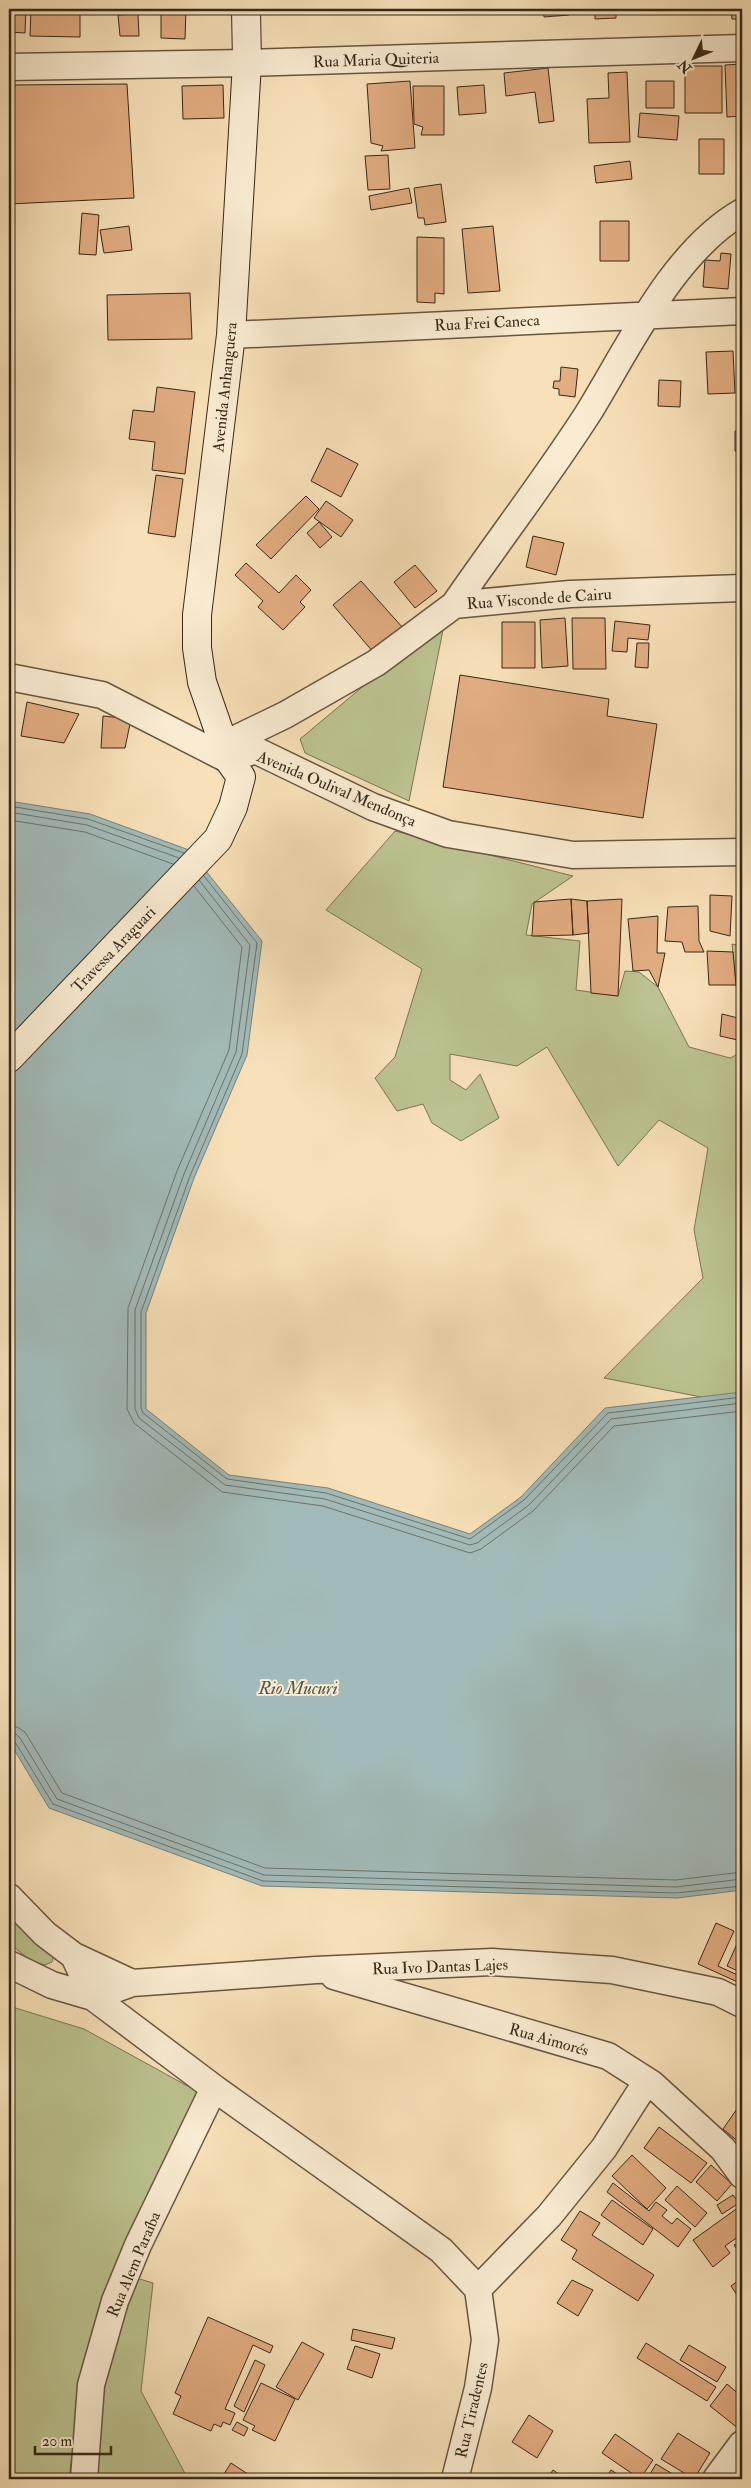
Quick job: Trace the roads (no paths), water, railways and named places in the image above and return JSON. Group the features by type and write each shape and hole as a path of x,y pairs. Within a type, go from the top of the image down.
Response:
{"street":[{"name":"Avenida Anhanguera","path":"227,752 202,682 197,648 197,615 231,335 247,63 246,9"},
{"name":"Rua Maria Quiteria","path":"9,67 247,63 742,48"},
{"path":"454,604 586,416 647,314 693,253 715,232 742,212"},
{"name":"Rua Frei Caneca","path":"231,335 742,311"},
{"name":"Rua Visconde de Cairu","path":"227,752 376,663 454,604 570,594 742,588"},
{"path":"9,677 102,695 227,752"},
{"name":"Avenida Oulival Mendonça","path":"218,839 233,807 241,777 227,752 255,750 373,807 448,834 574,855 742,852"},
{"name":"Travessa Araguari","path":"9,1058 218,839"},
{"path":"9,1897 45,1934 74,1956 132,1983"},
{"path":"74,1956 93,1996"},
{"name":"Rua Ivo Dantas Lajes","path":"132,1983 316,1970 492,1962 612,1970 718,1992 742,2004"},
{"path":"9,1964 52,1985 93,1996 214,2088 441,2250 478,2289 549,2216 598,2156 647,2081"},
{"name":"Rua Aimorés","path":"316,1970 608,2056 647,2081 723,2149 742,2175"},
{"path":"93,1996 132,1983"},
{"name":"Rua Alem Paraíba","path":"84,2479 91,2385 115,2301 138,2245 214,2088"},
{"name":"Rua Tiradentes","path":"455,2479 478,2388 485,2340 478,2289"},
{"path":"716,2479 742,2444"}],"water":[{"name":"Rio Mucuri","path":"9,801 90,814 189,850 262,941 247,1055 194,1178 146,1313 146,1409 229,1475 328,1488 470,1534 521,1497 605,1408 742,1392 742,1890 677,1898 262,1886 49,1808 9,1741"}]}
